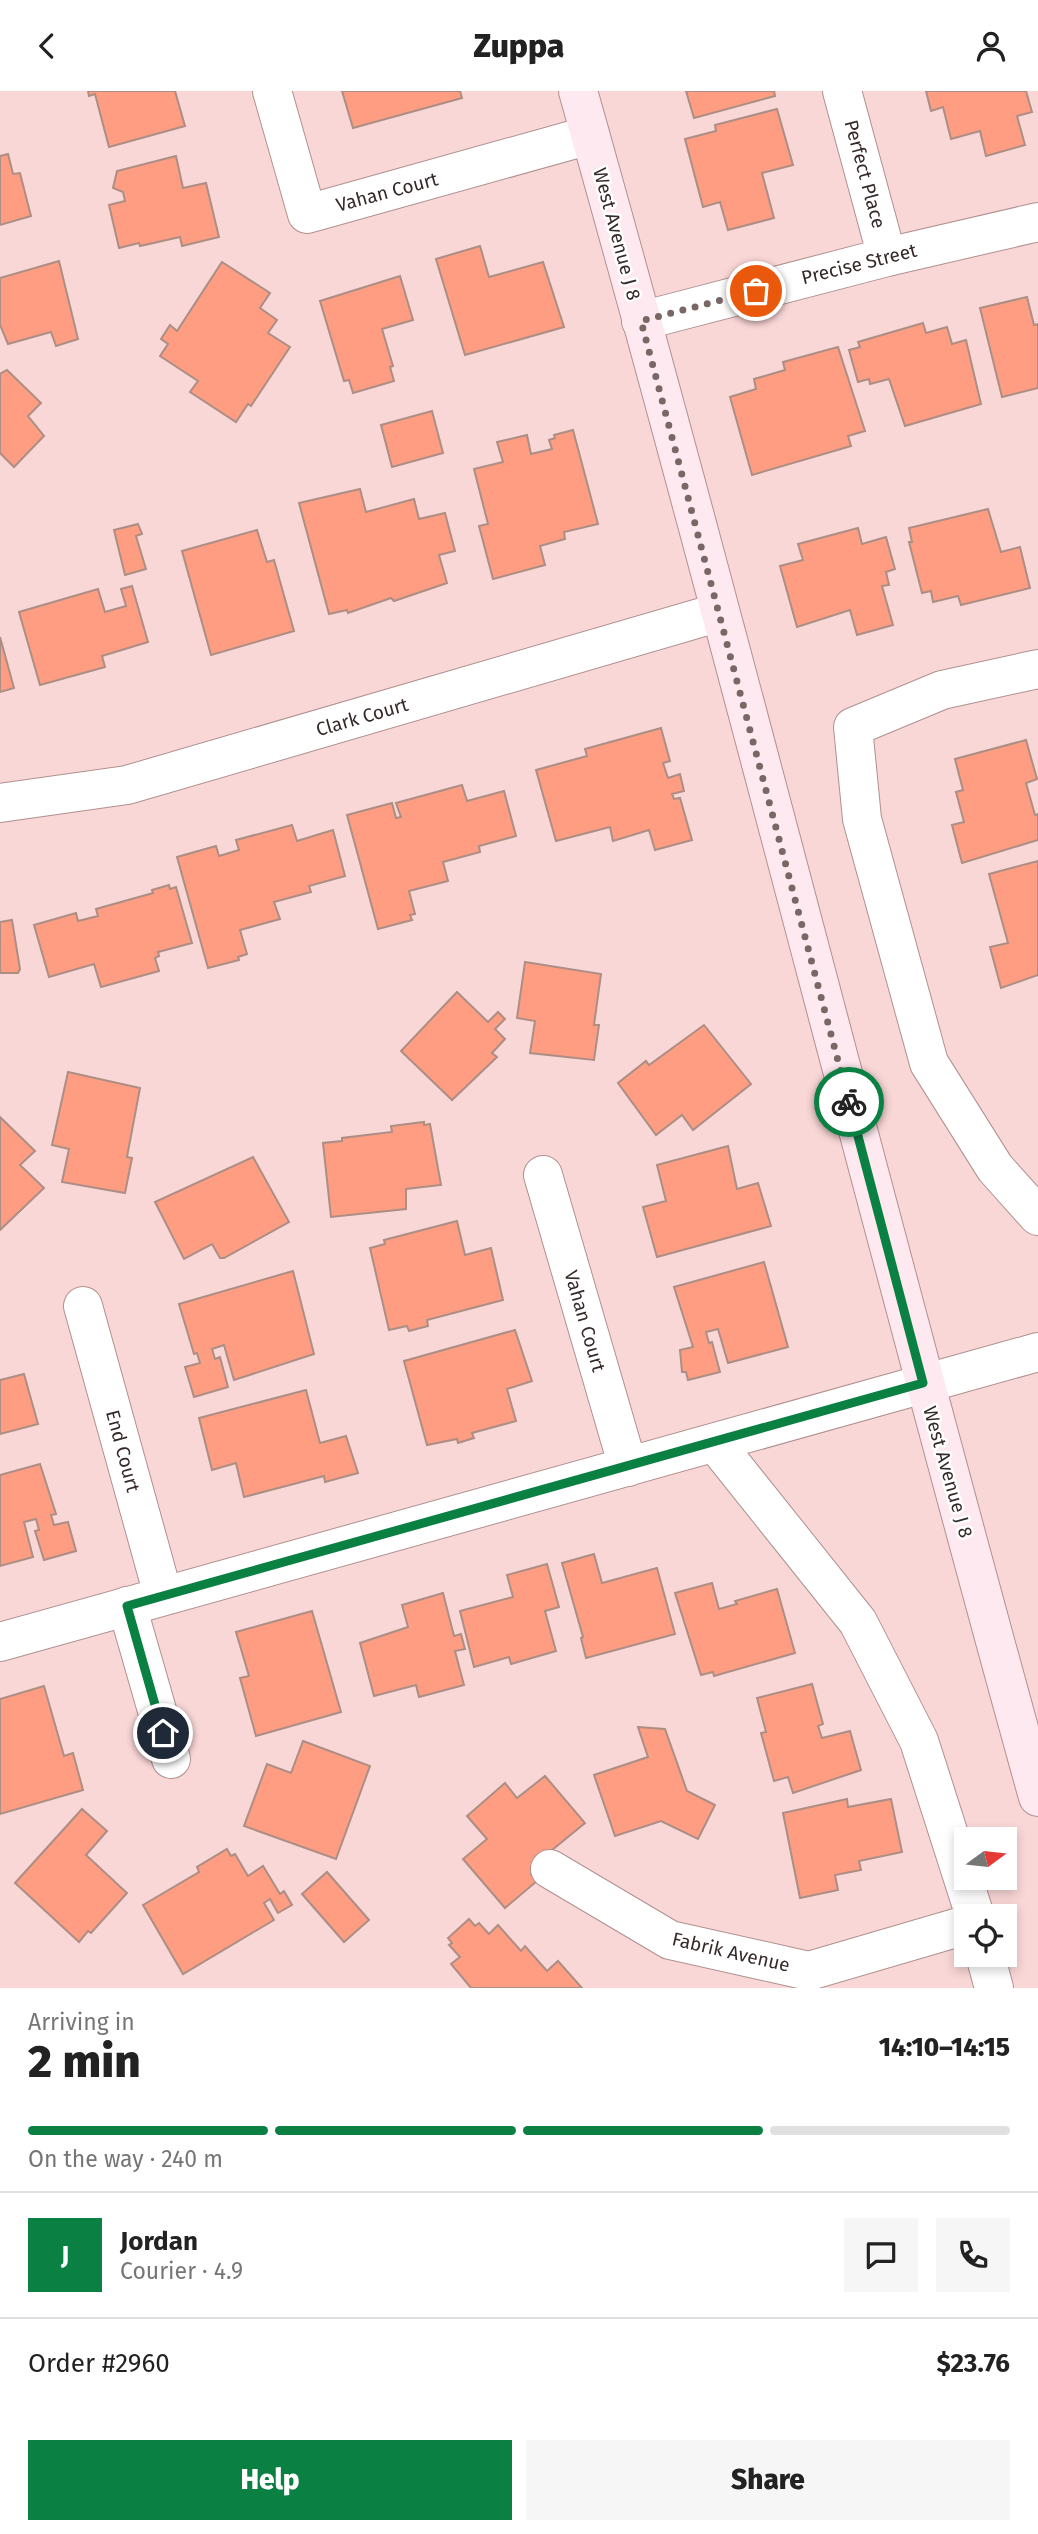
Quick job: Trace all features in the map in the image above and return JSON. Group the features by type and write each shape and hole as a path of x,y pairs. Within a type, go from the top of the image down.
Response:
{"street":[{"name":"Vahan Court","path":"272,91 307,214 590,135"},
{"name":"West Avenue J 8","path":"578,91 720,612 923,1383 1038,1797"},
{"name":"Perfect Place","path":"842,91 887,257"},
{"name":"Precise Street","path":"641,321 887,257 1038,222"},
{"name":"Clark Court","path":"0,803 127,785 720,612"},
{"path":"1038,669 942,689 853,727 862,818 929,1063 995,1168 1038,1216"},
{"name":"Vahan Court","path":"543,1175 628,1467"},
{"name":"End Court","path":"83,1306 145,1601 171,1759"},
{"path":"0,1642 1038,1352"},
{"path":"715,1443 858,1622 919,1741 971,1904"},
{"name":"Fabrik Avenue","path":"550,1869 670,1940 809,1971 954,1929"},
{"path":"988,1967 994,1988"}],"building":[{"path":"88,91 175,91 185,126 109,147 95,94 89,96"},
{"path":"342,91 460,91 462,98 353,128"},
{"path":"686,91 774,91 775,96 694,118"},
{"path":"926,91 1026,91 1032,112 1017,116 1025,145 986,156 980,131 951,139 943,107 931,111"},
{"path":"777,109 793,165 762,173 774,218 728,230 720,202 703,207 685,139 716,131 715,125"},
{"path":"8,154 13,174 20,173 31,216 0,225 0,156"},
{"path":"176,156 183,188 206,183 219,237 182,246 180,237 119,248 109,205 125,201 123,192 113,188 117,171"},
{"path":"480,246 489,277 543,262 564,327 465,355 436,259"},
{"path":"59,261 78,339 56,346 51,332 8,344 0,325 0,278"},
{"path":"222,262 270,293 260,308 277,320 268,333 290,347 251,406 248,404 236,422 190,392 198,381 160,356 168,344 161,339 170,325 177,331"},
{"path":"400,276 413,320 382,329 393,366 390,367 394,381 353,393 349,380 344,381 320,301"},
{"path":"1027,297 1034,325 1038,324 1038,388 1002,397 980,308"},
{"path":"923,323 926,333 947,327 952,344 966,340 981,404 905,426 889,379 870,384 869,379 858,382 849,350 860,347 858,342"},
{"path":"838,347 865,431 848,436 851,446 752,475 730,397 756,389 754,379 785,370 783,362"},
{"path":"7,370 41,403 28,416 44,436 14,467 0,453 0,374"},
{"path":"432,411 443,453 392,467 381,425"},
{"path":"573,430 598,524 564,532 565,539 540,546 545,565 493,579 479,526 488,524 474,469 503,462 497,442 527,435 531,454 552,449 549,440 555,438 554,435"},
{"path":"360,489 366,512 414,499 419,519 445,513 455,551 439,555 447,583 394,601 391,598 348,613 347,610 329,614 299,503"},
{"path":"988,509 1001,552 1020,547 1030,588 961,605 958,596 933,602 931,591 922,593 909,542 912,542 909,528"},
{"path":"138,524 142,534 136,536 146,569 125,575 114,530"},
{"path":"858,528 862,544 886,537 895,569 886,572 889,585 882,586 893,625 857,635 850,610 797,627 780,566 803,560 798,544"},
{"path":"257,530 267,562 274,560 294,631 211,655 182,551"},
{"path":"132,586 148,642 102,656 105,667 40,685 19,612 98,589 105,612 126,606 121,589"},
{"path":"0,637 14,688 0,692"},
{"path":"661,728 670,761 663,763 668,778 680,774 684,791 672,794 674,799 680,798 692,840 655,850 649,830 613,841 610,827 556,841 536,770 587,756 585,749"},
{"path":"1026,740 1037,779 1026,783 1035,815 1038,814 1038,840 962,863 952,825 964,822 956,792 963,790 955,759"},
{"path":"462,785 467,801 504,791 516,836 479,846 480,852 443,862 448,881 409,891 415,914 410,915 412,920 378,929 347,815 392,803 396,818 401,817 396,803"},
{"path":"292,825 297,841 333,830 345,876 309,886 311,892 274,902 280,919 240,930 247,954 238,957 239,960 208,968 177,857 216,846 219,856 239,850 236,840"},
{"path":"1038,861 1038,975 1001,988 990,947 1008,943 989,874"},
{"path":"169,885 170,889 176,887 192,943 158,952 159,956 155,958 159,971 101,987 94,964 49,977 34,925 76,913 78,921 98,916 96,909 153,893 152,890"},
{"path":"12,920 20,969 18,973 0,973 0,922"},
{"path":"525,962 601,974 594,1025 599,1025 594,1060 530,1053 535,1021 517,1018"},
{"path":"457,992 488,1022 498,1012 505,1019 495,1029 505,1039 492,1053 497,1057 452,1100 401,1051"},
{"path":"704,1025 751,1084 693,1130 682,1115 656,1135 618,1083 646,1061 649,1065"},
{"path":"68,1072 140,1088 127,1157 132,1158 125,1193 62,1182 69,1149 52,1145"},
{"path":"0,1117 35,1151 20,1165 44,1188 0,1230"},
{"path":"424,1122 424,1125 430,1124 441,1185 406,1189 406,1209 331,1217 323,1143 392,1132 391,1126"},
{"path":"728,1146 737,1189 758,1183 771,1226 657,1257 643,1207 666,1201 657,1165"},
{"path":"253,1157 289,1222 224,1258 220,1258 212,1244 184,1259 155,1202"},
{"path":"457,1221 465,1255 491,1248 503,1300 427,1320 428,1326 409,1331 407,1326 389,1330 370,1248 385,1244 384,1240"},
{"path":"764,1262 788,1347 728,1363 718,1329 706,1332 709,1343 712,1342 720,1372 688,1380 686,1372 682,1372 680,1350 693,1347 674,1287"},
{"path":"293,1271 314,1354 234,1380 224,1345 212,1349 215,1359 220,1357 228,1387 194,1397 185,1367 200,1363 197,1353 194,1354 179,1304"},
{"path":"515,1330 532,1381 507,1389 516,1421 472,1433 474,1438 458,1443 457,1439 427,1445 404,1361"},
{"path":"24,1374 38,1424 0,1434 0,1380"},
{"path":"306,1390 320,1443 346,1436 358,1473 325,1482 324,1476 244,1497 236,1463 212,1470 199,1418"},
{"path":"40,1464 56,1514 51,1515 54,1525 68,1522 76,1551 44,1560 35,1531 39,1530 36,1519 24,1522 33,1557 0,1566 0,1475"},
{"path":"594,1554 602,1583 657,1568 675,1634 586,1658 581,1638 583,1637 562,1563"},
{"path":"547,1564 559,1607 545,1611 556,1651 511,1664 509,1657 474,1667 460,1611 513,1597 507,1575"},
{"path":"712,1583 719,1609 737,1604 735,1601 777,1589 795,1653 714,1676 713,1672 701,1675 675,1593"},
{"path":"443,1593 454,1636 461,1634 465,1649 455,1651 464,1685 419,1697 416,1685 374,1696 360,1643 408,1627 402,1605"},
{"path":"312,1611 341,1712 256,1736 240,1678 249,1676 236,1632"},
{"path":"812,1684 823,1724 818,1726 822,1738 850,1731 861,1770 793,1793 788,1777 774,1781 761,1733 766,1732 757,1698"},
{"path":"44,1686 64,1756 73,1753 83,1790 0,1814 0,1699"},
{"path":"638,1727 665,1729 687,1791 715,1805 698,1839 661,1821 615,1836 594,1775 648,1757"},
{"path":"303,1741 370,1766 336,1859 244,1826 267,1764 291,1773"},
{"path":"545,1776 585,1823 541,1859 544,1862 531,1874 537,1881 505,1908 463,1859 487,1839 467,1816 505,1783 517,1798"},
{"path":"847,1799 848,1807 891,1799 902,1852 859,1861 861,1870 835,1875 838,1890 800,1898 783,1813"},
{"path":"82,1809 107,1831 86,1855 127,1893 91,1933 88,1931 79,1942 15,1883"},
{"path":"227,1849 231,1856 235,1854 248,1876 263,1866 280,1894 284,1891 292,1905 278,1913 270,1899 264,1903 274,1920 183,1974 143,1905 199,1872 197,1867"},
{"path":"327,1872 369,1920 344,1942 302,1894"},
{"path":"469,1919 475,1926 479,1923 489,1934 498,1925 521,1951 525,1946 547,1971 558,1961 582,1988 471,1988 451,1964 460,1957 449,1945 452,1943 448,1938"}],"way so far":[{"path":"756,291 641,321 849,1102"}],"route":[{"path":"163,1733 127,1606 923,1383 849,1102"}]}
